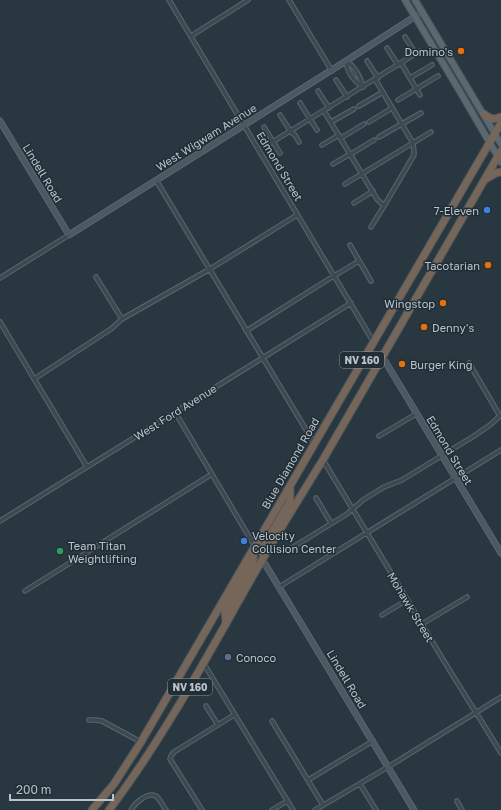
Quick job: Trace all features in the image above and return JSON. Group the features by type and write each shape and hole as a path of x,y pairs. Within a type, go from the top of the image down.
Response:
{"highway":[{"path":"484,114 493,119 501,117"},
{"name":"Blue Diamond Road","path":"92,810 114,784 141,742 254,545 501,123"},
{"name":"NV 160","path":"109,810 126,788 151,750 204,664 262,559 323,459 484,180 500,156"},
{"path":"484,180 496,173 501,172"},
{"path":"262,559 264,546 290,502 290,485"},
{"path":"226,625 225,611 253,562 254,545"}],"main road":[{"path":"404,0 500,156"},
{"path":"415,0 501,144"}],"street":[{"name":"Edmond Street","path":"169,0 373,341"},
{"path":"191,36 248,0"},
{"path":"289,0 332,71"},
{"name":"West Wigwam Avenue","path":"0,278 332,71 422,12"},
{"path":"405,37 416,54"},
{"path":"387,48 410,78 420,95"},
{"path":"266,146 420,51"},
{"path":"346,61 347,68 357,83 363,87"},
{"path":"367,61 383,92 413,143 414,152 414,155 371,227"},
{"path":"410,78 432,65"},
{"path":"398,100 438,76"},
{"path":"336,80 347,97"},
{"path":"318,91 329,108"},
{"path":"359,106 383,92"},
{"path":"300,103 317,130"},
{"path":"369,122 392,108"},
{"path":"331,122 354,109"},
{"path":"324,111 377,199 384,206"},
{"path":"379,137 421,113"},
{"path":"280,115 290,132 295,135 299,142"},
{"name":"Lindell Road","path":"0,121 68,235"},
{"path":"322,145 364,124"},
{"path":"264,127 280,153"},
{"path":"345,184 431,132"},
{"path":"333,164 374,140"},
{"path":"156,180 314,443"},
{"path":"354,203 373,191"},
{"path":"34,379 111,329 122,319 210,269 297,215"},
{"path":"350,245 371,281"},
{"path":"246,331 360,261"},
{"path":"96,277 122,319"},
{"name":"West Ford Avenue","path":"0,521 350,303"},
{"path":"0,322 87,467"},
{"name":"Edmond Street","path":"382,356 501,553"},
{"path":"290,549 347,514 363,500 378,490 402,480 490,425 501,415 469,363"},
{"path":"174,412 254,545"},
{"path":"379,436 416,414"},
{"path":"279,587 501,450"},
{"name":"Mohawk Street","path":"323,459 435,648 477,712 501,753"},
{"path":"25,591 212,474"},
{"path":"316,498 331,523"},
{"name":"Lindell Road","path":"262,559 414,810"},
{"path":"422,624 467,597"},
{"path":"382,616 407,600"},
{"path":"204,664 293,810"},
{"path":"315,810 501,697"},
{"path":"206,706 218,725"},
{"path":"202,810 170,759 171,756 174,752 234,715"},
{"path":"89,720 102,721 141,742"},
{"path":"272,721 323,805"},
{"path":"308,780 373,741"},
{"path":"360,784 376,810"},
{"path":"131,810 135,803 148,796 155,796 166,810"},
{"path":"272,810 287,801"},
{"path":"457,801 462,810"}],"place":[{"name":"Domino's","path":"461,51"},
{"name":"7-Eleven","path":"487,210"},
{"name":"Tacotarian","path":"488,265"},
{"name":"Wingstop","path":"443,303"},
{"name":"Denny's","path":"424,327"},
{"name":"Burger King","path":"402,364"},
{"name":"Velocity Collision Center","path":"244,541"},
{"name":"Team Titan Weightlifting","path":"60,551"},
{"name":"Conoco","path":"228,657"}]}
